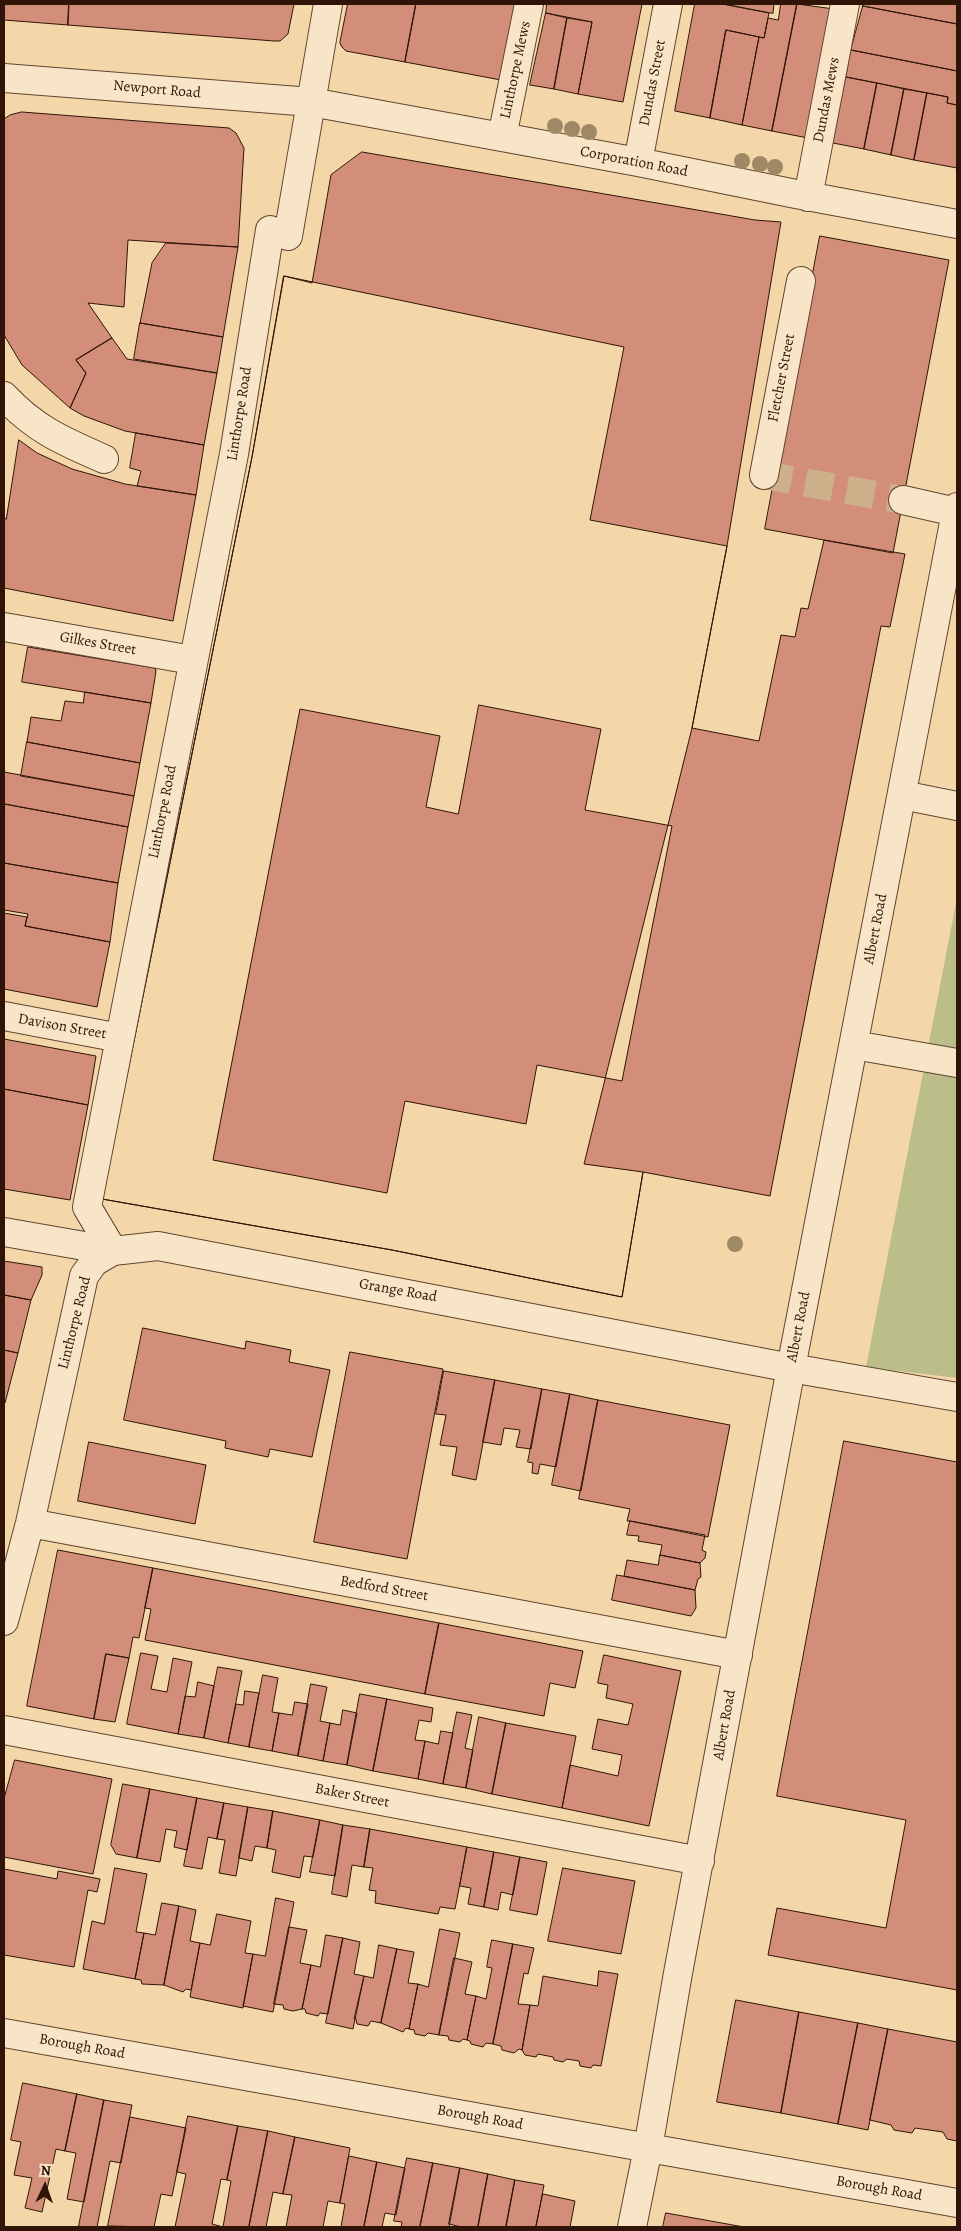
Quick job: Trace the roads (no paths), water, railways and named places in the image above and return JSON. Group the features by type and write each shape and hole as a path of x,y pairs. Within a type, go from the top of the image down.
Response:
{"street":[{"name":"Linthorpe Road","path":"4,1621 30,1523 84,1276 94,1262 113,1251 87,1207 192,660 234,454 270,230 288,236 328,4"},
{"name":"Linthorpe Mews","path":"502,137 529,4"},
{"name":"Dundas Street","path":"638,162 668,4"},
{"name":"Dundas Mews","path":"808,197 845,4"},
{"name":"Newport Road","path":"4,78 311,102"},
{"name":"Corporation Road","path":"311,102 638,162 808,197 957,224"},
{"name":"Fletcher Street","path":"764,475 801,281"},
{"path":"4,396 24,417 56,438 104,459"},
{"path":"903,500 957,509"},
{"name":"Albert Road","path":"632,2227 792,1368 957,509"},
{"name":"Gilkes Street","path":"4,628 192,660"},
{"path":"902,795 957,806"},
{"name":"Davison Street","path":"4,1016 120,1038"},
{"path":"854,1045 957,1063"},
{"name":"Grange Road","path":"4,1232 113,1251 158,1246 792,1368 957,1397"},
{"name":"Bedford Street","path":"30,1523 738,1655"},
{"name":"Baker Street","path":"4,1730 700,1861"},
{"name":"Borough Road","path":"4,2033 957,2204"}],"tunnel":[{"path":"764,475 903,500"}]}
